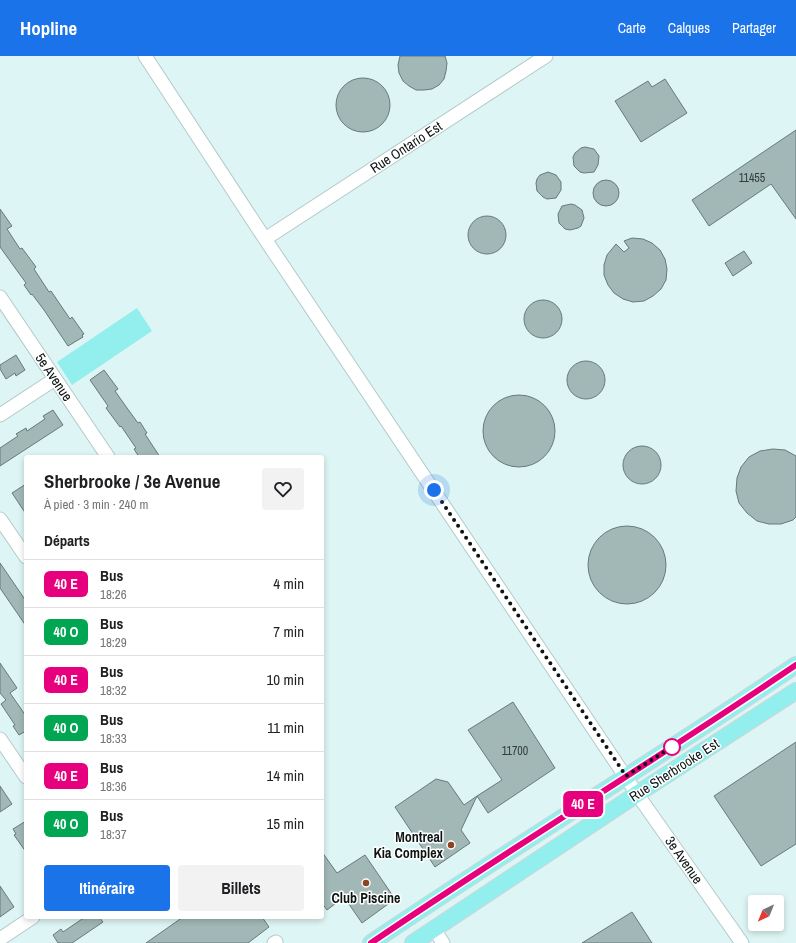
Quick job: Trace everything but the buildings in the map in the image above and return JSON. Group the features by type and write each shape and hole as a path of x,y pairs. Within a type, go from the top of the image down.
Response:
{"main road":[{"name":"Rue Sherbrooke Est","path":"371,943 796,664"},
{"name":"Rue Sherbrooke Est","path":"413,943 637,794 796,691"},
{"path":"420,910 434,929"}],"street":[{"name":"3e Avenue","path":"145,56 265,239 637,794 742,943"},
{"name":"Rue Ontario Est","path":"265,239 546,56"},
{"name":"5e Avenue","path":"0,297 107,455"},
{"path":"0,415 55,379"},
{"path":"0,519 24,554"},
{"path":"0,739 24,774"},
{"path":"0,939 30,919"},
{"path":"434,929 443,943"}],"shaded area":[{"path":"137,308 152,331 72,385 57,362"}],"bus line":[{"path":"371,943 436,899 648,763 796,665"}],"place":[{"name":"Montreal Kia Complex","path":"451,845"},
{"name":"Club Piscine","path":"366,883"}],"route":[{"path":"434,490 626,776 672,747"}]}
